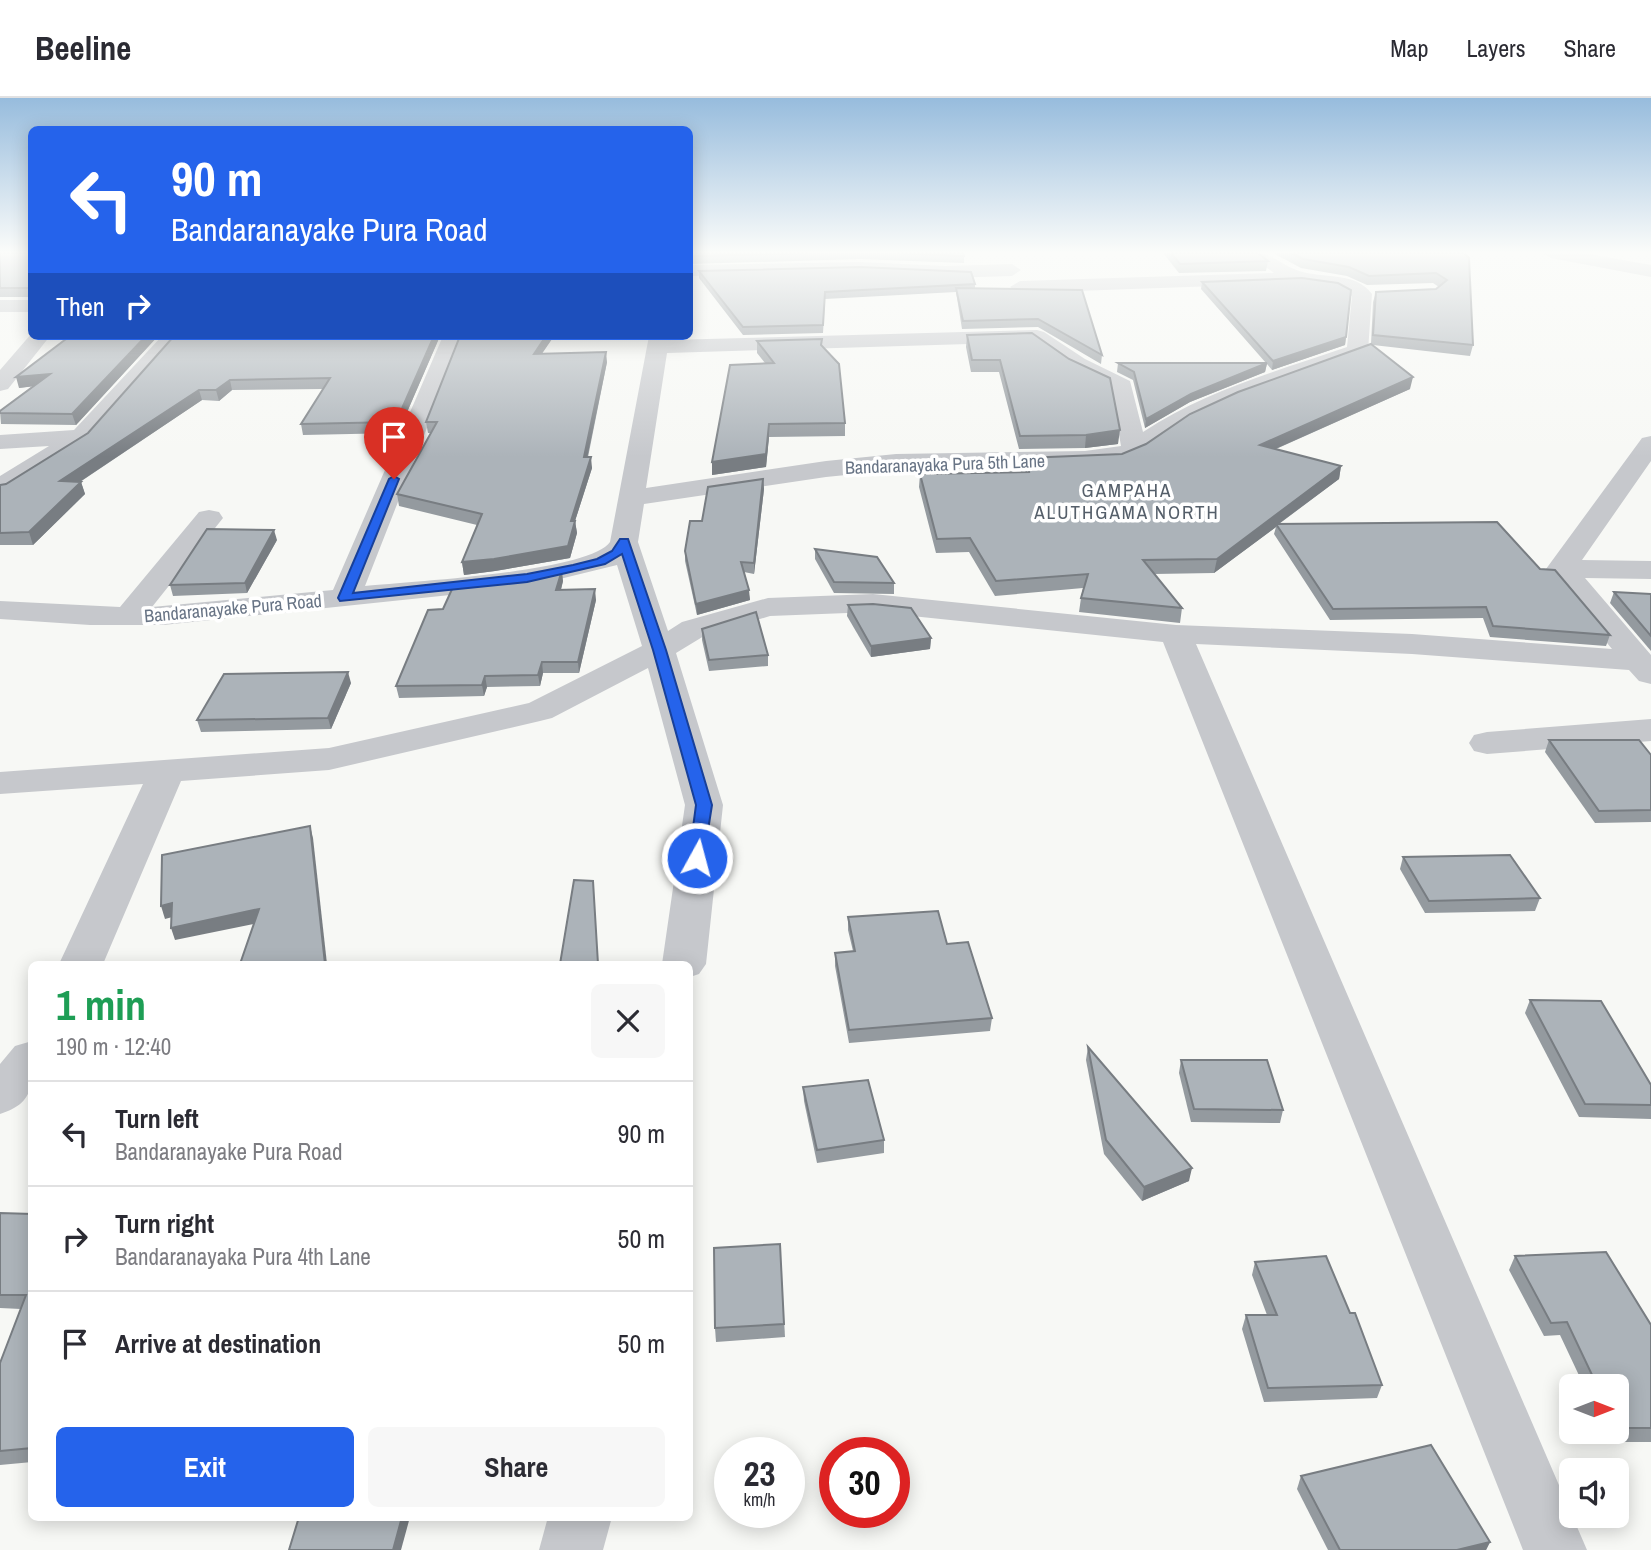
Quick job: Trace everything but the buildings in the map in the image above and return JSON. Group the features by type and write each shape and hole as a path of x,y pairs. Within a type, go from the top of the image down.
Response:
{"street":[{"path":"1032,321 1037,336"},
{"name":"Bandaranayaka Pura 5th Lane","path":"632,498 826,469 896,462 1119,456 1179,419 1227,396 1357,351 1363,321"},
{"path":"684,961 704,805 624,542 659,342 1037,336 1077,364 1122,386 1134,449"},
{"path":"0,384 37,340"},
{"path":"0,488 81,437 169,340"},
{"path":"345,598 451,340"},
{"path":"0,442 81,437"},
{"path":"1561,569 1651,443"},
{"path":"128,617 209,518"},
{"name":"Bandaranayake Pura Road","path":"0,610 128,617 240,610 515,579 574,569 601,562 616,554 624,542"},
{"path":"1561,569 1651,570"},
{"path":"1561,569 1645,667"},
{"path":"0,783 329,759 540,711 659,650 693,629 768,607 873,603 1176,634 1412,644 1645,667"},
{"path":"1176,634 1555,1550"},
{"path":"1487,743 1651,730"},
{"path":"82,961 168,769"},
{"path":"0,1096 28,1063"},
{"path":"571,1550 579,1521"}],"district":[{"name":"GAMPAHA ALUTHGAMA NORTH","path":"1127,501"}],"route":[{"path":"394,479 345,598 527,578 574,569 601,562 616,554 624,542 704,805 697,858"}]}
